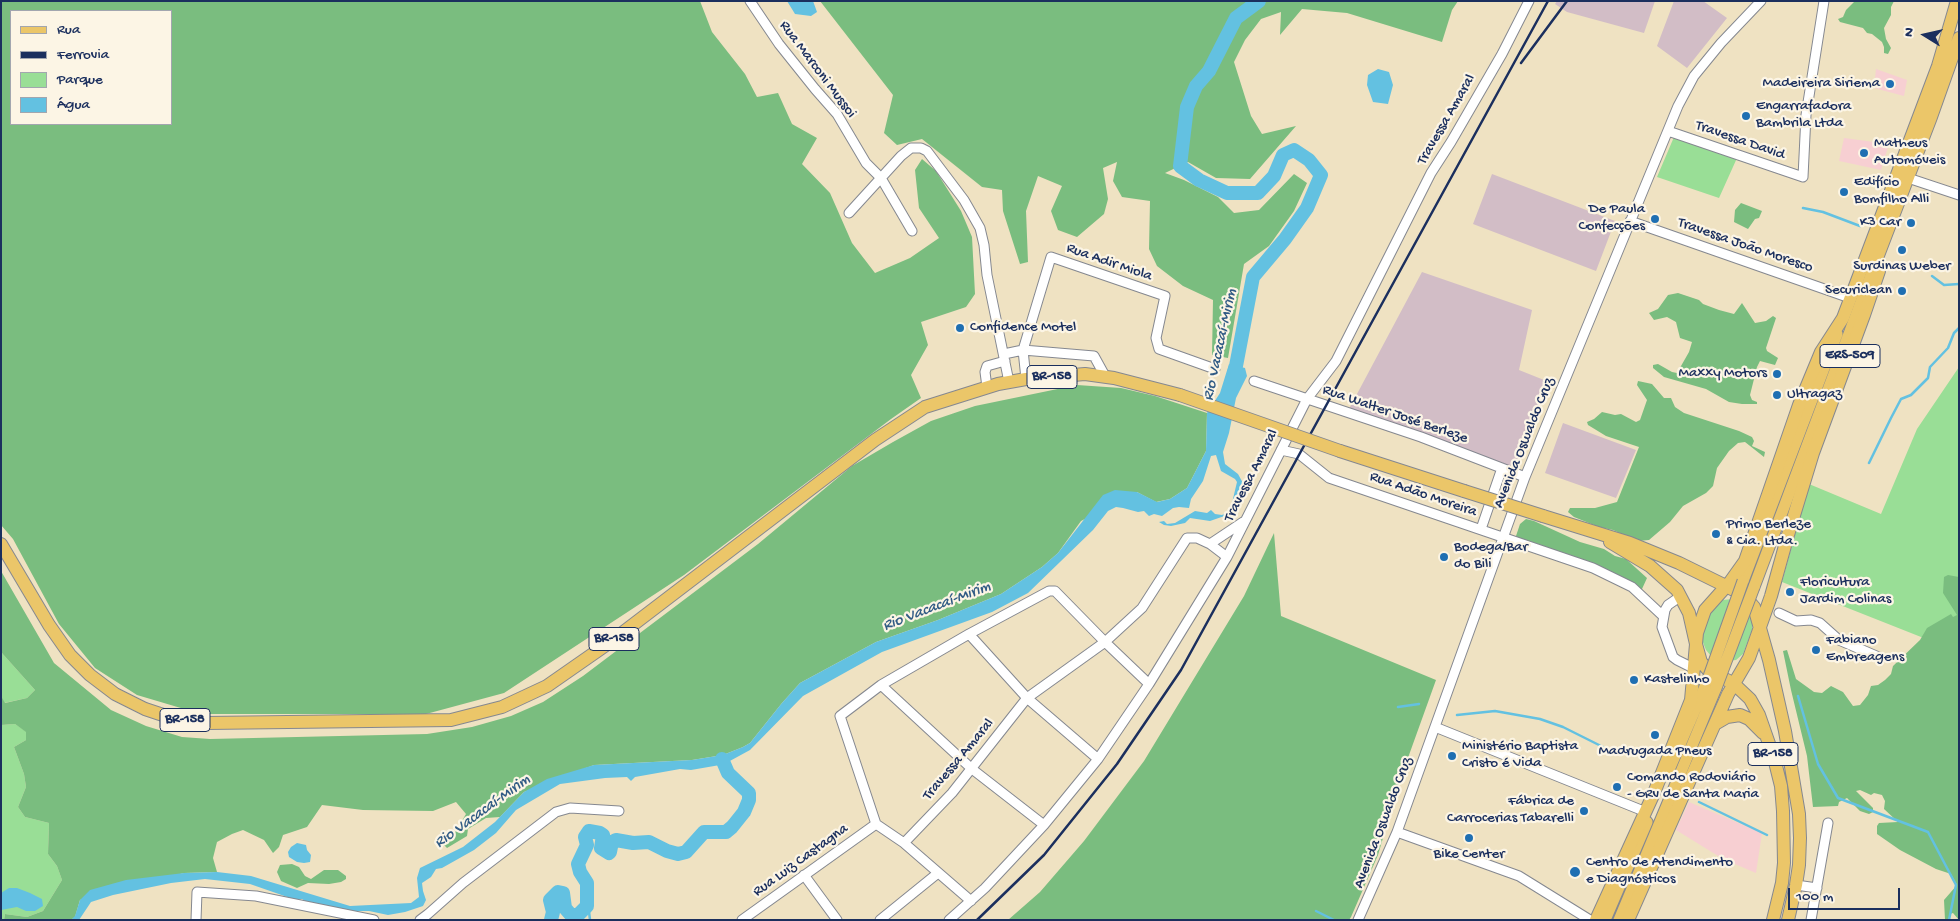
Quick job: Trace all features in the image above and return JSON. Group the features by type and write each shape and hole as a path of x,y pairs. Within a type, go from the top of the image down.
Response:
{"highway":[{"name":"ERS-509","path":"1933,94 1928,73 1944,26 1949,1"},
{"name":"ERS-509","path":"1760,625 1772,596 1813,453 1879,271 1878,258 1908,178 1933,94 1957,1"},
{"name":"ERS-509","path":"1726,587 1745,561 1799,405 1821,352 1842,318 1933,94 1959,38"},
{"name":"ERS-509","path":"1933,94 1955,74 1959,66"},
{"name":"BR-158","path":"1,544 70,655 90,675 114,694 145,709 166,716 207,723 451,720 502,707 547,686 620,634 875,440 926,407 987,387 1026,379 1085,374 1105,376 1180,395 1340,451 1644,548 1679,563 1747,599 1754,608 1760,625 1783,723 1795,788 1800,838 1796,885 1788,920"},
{"name":"BR-158","path":"1595,533 1650,566 1671,584 1681,596 1689,613 1698,655 1704,667 1743,690 1759,715 1781,786 1784,827 1782,883 1773,920"},
{"path":"1596,920 1646,812 1691,700 1697,632 1705,610 1726,587"},
{"path":"1628,920 1733,683 1749,658 1760,625"},
{"path":"1715,724 1727,717 1740,715 1749,718 1767,738"}],"main road":[{"name":"ERS-509","path":"1712,685 1754,587 1878,258"},
{"name":"ERS-509","path":"1712,685 1743,581 1842,318"},
{"path":"1605,920 1712,685"},
{"path":"1619,920 1712,685"}],"street":[{"name":"Rua Marconi Mussoi","path":"750,1 779,44 837,114 866,163 881,178 912,231"},
{"name":"Travessa Amaral","path":"904,843 952,793 1027,698 1104,642 1142,608 1187,538 1197,538 1210,544 1227,556 1307,399 1336,360 1432,173 1502,54 1528,1"},
{"name":"Avenida Oswaldo Cruz","path":"1358,920 1397,832 1525,478 1678,106 1694,76 1721,43 1762,1"},
{"name":"Travessa David","path":"1668,131 1803,177 1806,115 1824,1"},
{"path":"849,213 901,156 911,148 921,148 927,152 964,200 980,228 987,275 1009,382"},
{"path":"1908,178 1959,195"},
{"name":"Travessa João Moresco","path":"1630,221 1850,298"},
{"name":"Rua Adir Miola","path":"1023,350 1051,257 1165,296 1156,338 1159,349 1215,369"},
{"path":"1023,350 1026,379"},
{"path":"987,387 985,372 987,366 1023,350 1094,356 1105,376"},
{"name":"Rua Walter José Berleze","path":"1254,381 1421,437 1525,478"},
{"name":"Rua Adão Moreira","path":"1281,450 1299,454 1329,478 1593,568 1632,587 1663,616"},
{"path":"1481,529 1502,468"},
{"path":"1210,544 1245,521"},
{"path":"949,920 985,888 1044,825 1098,759 1149,684 1227,556"},
{"path":"970,901 904,843 876,824 840,716 881,685 1043,592 1055,591 1104,642 1149,684"},
{"path":"1681,596 1668,605 1663,616 1662,627 1673,656 1695,669"},
{"path":"1779,613 1796,621 1811,620 1820,623 1839,640 1881,658"},
{"path":"969,634 1027,698 1098,759"},
{"path":"881,685 972,769 1044,825"},
{"path":"1435,726 1646,812"},
{"path":"420,920 464,882 556,812 570,808 619,811"},
{"path":"1811,920 1828,822"},
{"name":"Rua Luiz Castagna","path":"749,918 804,875 876,824"},
{"path":"1397,832 1519,876 1590,920"},
{"path":"880,920 938,873"},
{"path":"804,875 837,920"},
{"path":"1796,885 1816,888"},
{"path":"196,920 197,892 256,896 356,919 374,920"}],"shaded area":[{"path":"1557,1 1655,1 1644,33 1567,12 1555,4"},
{"path":"1674,1 1703,1 1727,18 1687,68 1657,46"},
{"name":"Madeireira Siriema","path":"1876,69 1907,80 1904,96 1874,88"},
{"name":"Matheus Automóveis","path":"1844,138 1889,144 1881,170 1839,161"},
{"path":"1492,174 1615,221 1596,271 1473,224"},
{"path":"1422,272 1532,310 1519,370 1549,382 1515,471 1349,409"},
{"path":"1563,423 1636,450 1616,498 1545,473"},
{"path":"1689,802 1762,833 1756,873 1723,859 1676,830"}],"green space":[{"path":"1,1 700,1 712,32 745,74 757,97 778,93 792,124 817,138 802,164 830,193 852,243 875,273 910,258 939,238 919,208 915,170 922,159 936,171 961,211 972,237 975,294 966,307 921,322 928,345 911,375 921,398 684,575 504,693 426,714 201,714 137,695 95,668 59,624 13,539 1,525"},
{"path":"820,1 1458,1 1452,10 1442,42 1347,13 1302,9 1280,35 1281,12 1261,19 1245,40 1234,62 1251,116 1262,134 1296,126 1250,179 1216,178 1188,162 1165,173 1218,197 1234,213 1259,210 1294,174 1307,183 1294,211 1269,246 1244,264 1228,358 1212,355 1213,300 1183,286 1157,266 1149,249 1150,201 1122,197 1113,181 1117,162 1103,168 1108,199 1104,214 1077,237 1058,230 1051,211 1062,186 1038,176 1026,211 1028,262 1020,264 1003,211 1002,190 982,187 922,139 897,145 884,133 893,95"},
{"path":"1894,1 1891,7 1891,15 1884,28 1886,39 1891,48 1888,54 1884,53 1882,42 1872,34 1867,33 1863,28 1840,22 1838,19 1843,17 1846,10 1854,2"},
{"path":"1674,137 1737,158 1719,198 1657,177"},
{"path":"1741,203 1762,211 1759,218 1755,219 1748,229 1734,222 1735,210"},
{"path":"1678,293 1699,300 1703,304 1719,310 1734,314 1742,303 1755,323 1766,321 1773,316 1776,318 1766,348 1767,351 1778,358 1775,365 1760,361 1757,367 1750,395 1757,404 1729,402 1706,389 1664,377 1653,368 1653,365 1658,364 1677,373 1689,352 1692,342 1680,338 1676,322 1667,317 1654,320 1649,313 1658,309 1668,295"},
{"path":"1959,367 1959,652 1782,582 1809,484 1881,514 1917,429"},
{"path":"1638,381 1652,384 1664,398 1671,398 1675,407 1684,413 1752,437 1754,441 1752,446 1765,452 1764,457 1745,442 1738,443 1729,451 1717,468 1713,486 1706,493 1683,506 1670,522 1649,540 1638,541 1613,530 1599,527 1574,517 1568,512 1570,508 1595,508 1617,502 1639,447 1606,436 1588,425 1587,422 1602,412 1615,415 1621,414 1636,422 1640,420 1647,400 1637,385"},
{"path":"1077,385 1121,388 1155,396 1207,413 1206,451 1187,488 1170,499 1156,502 1137,492 1081,521 1058,553 1042,567 1001,594 938,620 876,642 800,683 750,743 743,747 723,755 692,760 594,765 524,792 500,817 486,818 468,829 467,836 447,848 439,840 454,834 466,814 456,802 433,811 363,810 322,805 307,827 283,835 279,847 273,853 264,840 243,830 217,842 213,858 217,872 184,873 80,900 75,917 71,920 4,920 5,914 27,917 43,911 62,880 57,866 48,854 49,823 25,817 18,807 26,787 24,774 14,747 26,740 26,732 15,724 1,725 1,696 5,703 27,698 35,690 1,652 1,571 54,663 111,710 146,726 182,737 210,739 427,734 472,727 511,716 543,702 583,676 758,544 852,466 893,442 931,421 975,406"},
{"path":"1526,519 1626,559 1647,578 1642,589 1638,589 1534,543 1519,539 1516,536 1520,524"},
{"path":"1274,533 1281,616 1436,680 1400,780 1378,855 1349,920 1008,920 1040,892 1084,841 1144,761 1244,596"},
{"path":"1948,575 1959,577 1959,920 1953,913 1950,914 1948,920 1945,920 1944,900 1957,885 1951,874 1936,869 1900,850 1877,834 1879,823 1898,822 1884,809 1885,801 1882,795 1874,793 1871,795 1860,790 1856,791 1873,808 1873,812 1869,814 1860,811 1847,798 1839,802 1838,806 1813,807 1807,756 1783,651 1787,650 1796,679 1814,692 1822,693 1831,686 1843,692 1853,706 1860,705 1868,695 1871,686 1878,685 1891,674 1893,666 1920,640 1927,628 1951,614 1953,617 1957,615 1943,593 1944,577"},
{"path":"1734,599 1743,602 1753,617 1752,630 1743,654 1736,660 1727,661 1711,656 1702,640 1707,619 1715,606 1722,600"},
{"path":"1,652 35,690 27,698 4,703 1,696"},
{"path":"15,724 27,732 26,740 14,747 24,774 26,787 18,807 25,817 49,823 48,854 57,866 62,880 43,911 27,917 5,914 4,920 1,920 1,725"},
{"path":"292,864 299,867 305,876 311,879 324,870 338,870 346,876 346,879 329,884 308,883 297,888 281,881 277,872 280,865"}],"water":[{"path":"787,1 813,1 817,12 811,16 795,14"},
{"path":"1378,69 1389,72 1393,85 1388,104 1373,102 1367,85 1368,75"},
{"name":"Rio Vacacaí-Mirim","path":"1229,364 1245,368 1247,376 1236,398 1223,452 1225,464 1238,474 1244,485 1236,512 1210,521 1190,518 1185,523 1171,526 1159,522 1175,523 1195,511 1207,513 1211,510 1215,514 1222,515 1227,512 1232,503 1237,482 1221,471 1216,455 1211,456 1203,481 1191,499 1189,508 1173,508 1162,516 1154,514 1149,516 1144,511 1138,512 1116,507 1108,511 1093,530 1028,593 992,612 882,652 803,696 750,750 728,762 727,767 720,765 691,770 680,769 635,777 631,781 627,777 560,784 516,810 496,833 474,850 442,868 436,869 431,877 422,883 426,900 423,906 405,912 388,915 369,911 340,911 308,903 302,899 296,900 250,884 205,879 171,883 113,895 91,902 79,920 71,920 75,916 80,900 90,890 126,880 184,873 217,872 251,876 350,906 411,903 419,897 417,878 420,868 463,847 495,822 524,792 547,779 594,765 692,760 723,755 743,747 750,743 800,683 876,642 938,620 1001,594 1042,567 1058,553 1103,495 1115,490 1137,492 1157,502 1170,499 1187,488 1206,451 1207,413 1220,393"},
{"path":"297,843 306,845 311,855 310,862 297,862 289,857 288,852"},
{"path":"9,888 17,888 42,899 43,906 35,911 26,911 17,907 1,910 1,893"}],"waterway":[{"name":"Rio Vacacaí-Mirim","path":"1231,384 1253,277 1285,239 1307,208 1321,175 1309,160 1294,150 1283,155 1274,176 1258,193 1227,193 1199,180 1180,166 1187,107 1196,86 1209,71 1236,18 1259,1"},
{"path":"1803,208 1823,212 1860,226"},
{"path":"1932,276 1944,285 1959,284"},
{"path":"1869,463 1901,399 1911,395 1928,378 1930,367 1948,348 1954,333 1959,328"},
{"path":"1798,696 1818,764 1838,798 1928,832 1956,885 1949,920"},
{"path":"1398,707 1419,704"},
{"path":"1457,715 1495,711 1540,719 1563,727 1603,747"},
{"path":"551,920 553,912 550,900 558,892 563,893 565,908 571,915 578,915 587,906 587,883 580,872 578,864 587,845 585,837 589,831 603,835 601,848 609,853 612,842 616,840 633,843 649,842 678,854 686,852 704,832 726,832 732,827 744,812 749,800 749,793 728,773 722,759"},
{"path":"1699,802 1767,835"},
{"path":"588,903 590,920"},
{"path":"1316,911 1334,920"}],"railway":[{"path":"977,920 1044,855 1117,764 1181,670 1548,1"},
{"path":"1521,63 1567,1"}],"place":[{"name":"Madeireira Siriema","path":"1890,84"},
{"name":"Engarrafadora Bambrila Ltda","path":"1746,116"},
{"name":"Matheus Automóveis","path":"1864,153"},
{"name":"Edifício Bomfilho Alli","path":"1844,192"},
{"name":"De Paula Confecções","path":"1655,219"},
{"name":"K3 Car","path":"1911,223"},
{"name":"Surdinas Weber","path":"1902,250"},
{"name":"Securiclean","path":"1902,291"},
{"name":"Confidence Motel","path":"960,328"},
{"name":"Maxxy Motors","path":"1777,374"},
{"name":"Ultragaz","path":"1777,395"},
{"name":"Primo Berleze & Cia. Ltda.","path":"1716,534"},
{"name":"Bodega/Bar do Bili","path":"1444,557"},
{"name":"Floricultura Jardim Colinas","path":"1790,592"},
{"name":"Fabiano Embreagens","path":"1816,650"},
{"name":"Kastelinho","path":"1634,680"},
{"name":"Madrugada Pneus","path":"1655,735"},
{"name":"Ministério Baptista Cristo é Vida","path":"1452,756"},
{"name":"Comando Rodoviário - GRv de Santa Maria","path":"1617,787"},
{"name":"Fábrica de Carrocerias Tabarelli","path":"1584,811"},
{"name":"Bike Center","path":"1469,838"},
{"name":"Centro de Atendimento e Diagnósticos","path":"1575,872"}]}
